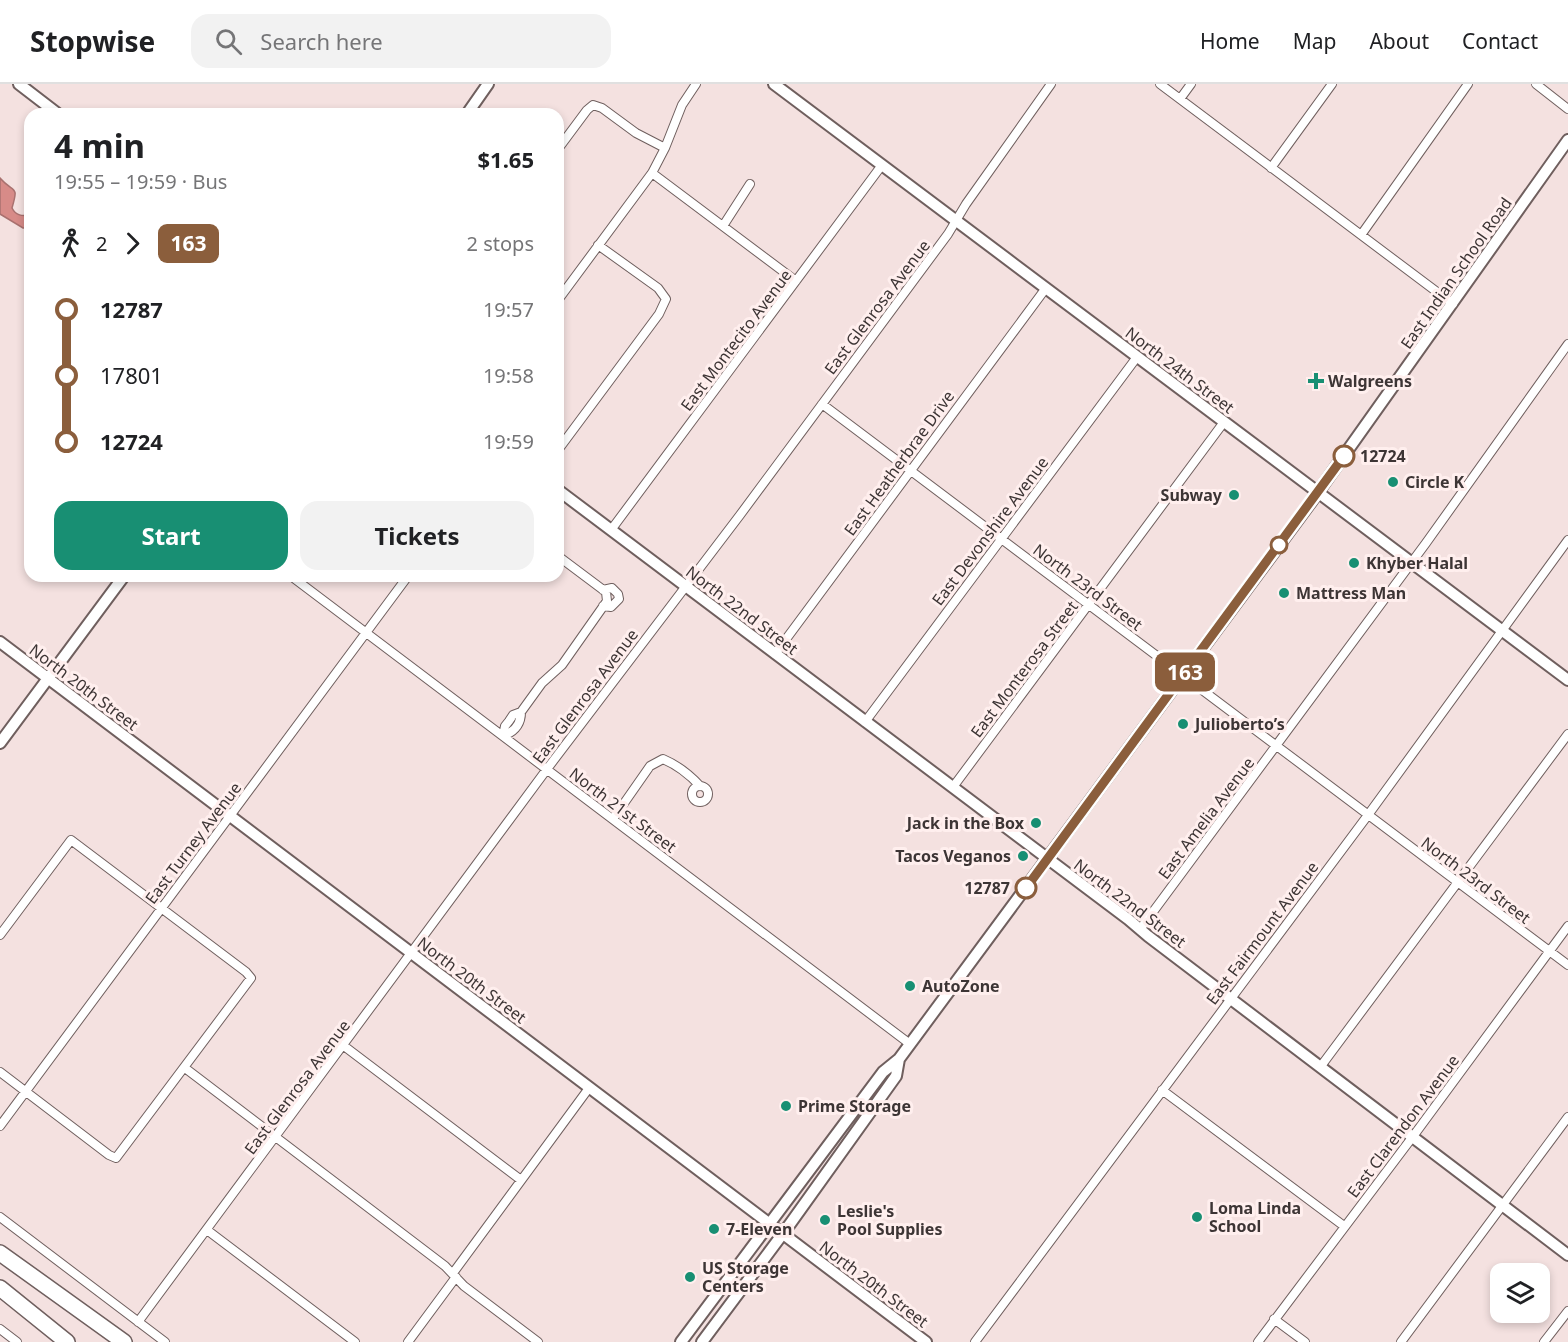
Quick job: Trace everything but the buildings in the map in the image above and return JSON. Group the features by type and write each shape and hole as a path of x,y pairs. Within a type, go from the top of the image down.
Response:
{"highway":[{"path":"0,1253 124,1342"},
{"path":"0,1261 106,1342"},
{"path":"0,1288 67,1342"},
{"path":"0,1300 54,1342"}],"main road":[{"path":"19,84 50,108"},
{"path":"470,108 488,84"},
{"name":"North 24th Street","path":"774,84 1568,680"},
{"name":"East Indian School Road","path":"681,1342 883,1072 899,1059 1183,675 1318,492 1568,140"},
{"name":"North 22nd Street","path":"564,495 1140,928 1568,1255"},
{"path":"0,743 120,582"},
{"name":"North 20th Street","path":"0,642 926,1342"},
{"name":"East Indian School Road","path":"702,1342 783,1234 896,1076 899,1059"}],"street":[{"path":"564,292 652,173 665,148 681,105 696,84"},
{"name":"East Glenrosa Avenue","path":"138,1322 547,769 706,561 957,221 966,204 1051,84"},
{"path":"1160,84 1453,304"},
{"path":"1180,99 1191,84"},
{"path":"1271,168 1332,84"},
{"path":"1361,235 1468,84"},
{"path":"1536,84 1568,109"},
{"path":"564,141 593,105 602,108 636,133 665,148"},
{"name":"East Montecito Avenue","path":"611,530 882,165"},
{"path":"652,173 796,281"},
{"path":"723,226 750,184"},
{"path":"564,442 659,314 666,299 658,288 598,245"},
{"name":"East Heatherbrae Drive","path":"775,654 1046,288"},
{"name":"East Amelia Avenue","path":"1140,928 1412,562 1568,344"},
{"name":"East Devonshire Avenue","path":"865,722 1137,357"},
{"name":"North 23rd Street","path":"822,404 1568,966"},
{"name":"East Monterosa Street","path":"952,788 1224,422"},
{"name":"East Fairmount Avenue","path":"975,1342 1368,815 1568,540"},
{"path":"503,736 505,726 513,715 521,712 542,683 562,665 607,597 603,590 564,561"},
{"name":"North 21st Street","path":"299,582 910,1044"},
{"name":"East Turney Avenue","path":"0,1126 404,582"},
{"path":"1322,1066 1568,734"},
{"path":"613,819 644,773 657,761 663,759 669,761 693,778 700,786"},
{"path":"0,1072 116,1158 251,978 71,840 1,932"},
{"name":"East Clarendon Avenue","path":"1258,1342 1568,926"},
{"path":"344,1046 521,1180"},
{"path":"185,1068 538,1342"},
{"path":"408,1342 521,1180 589,1088"},
{"path":"1162,1090 1344,1227"},
{"path":"1401,1342 1568,1117"},
{"path":"0,1217 165,1342"},
{"path":"207,1230 355,1342"},
{"path":"1544,1342 1568,1311"},
{"path":"1274,1319 1305,1342"},
{"path":"0,1329 17,1342"}],"shaded area":[{"path":"0,178 15,192 12,208 15,213 24,215 24,228 0,214"}],"bus line":[{"name":"163","path":"1026,888 1344,456"}],"place":[{"name":"Walgreens","path":"1316,381"},
{"name":"12724","path":"1344,456"},
{"name":"Circle K","path":"1393,482"},
{"name":"Subway","path":"1234,495"},
{"name":"Khyber Halal","path":"1354,563"},
{"name":"Mattress Man","path":"1284,593"},
{"name":"Julioberto’s","path":"1183,724"},
{"name":"Jack in the Box","path":"1036,823"},
{"name":"Tacos Veganos","path":"1023,856"},
{"name":"12787","path":"1026,888"},
{"name":"AutoZone","path":"910,986"},
{"name":"Prime Storage","path":"786,1106"},
{"name":"Loma Linda School","path":"1197,1217"},
{"name":"Leslie's Pool Supplies","path":"825,1220"},
{"name":"7-Eleven","path":"714,1229"},
{"name":"US Storage Centers","path":"690,1277"}]}
